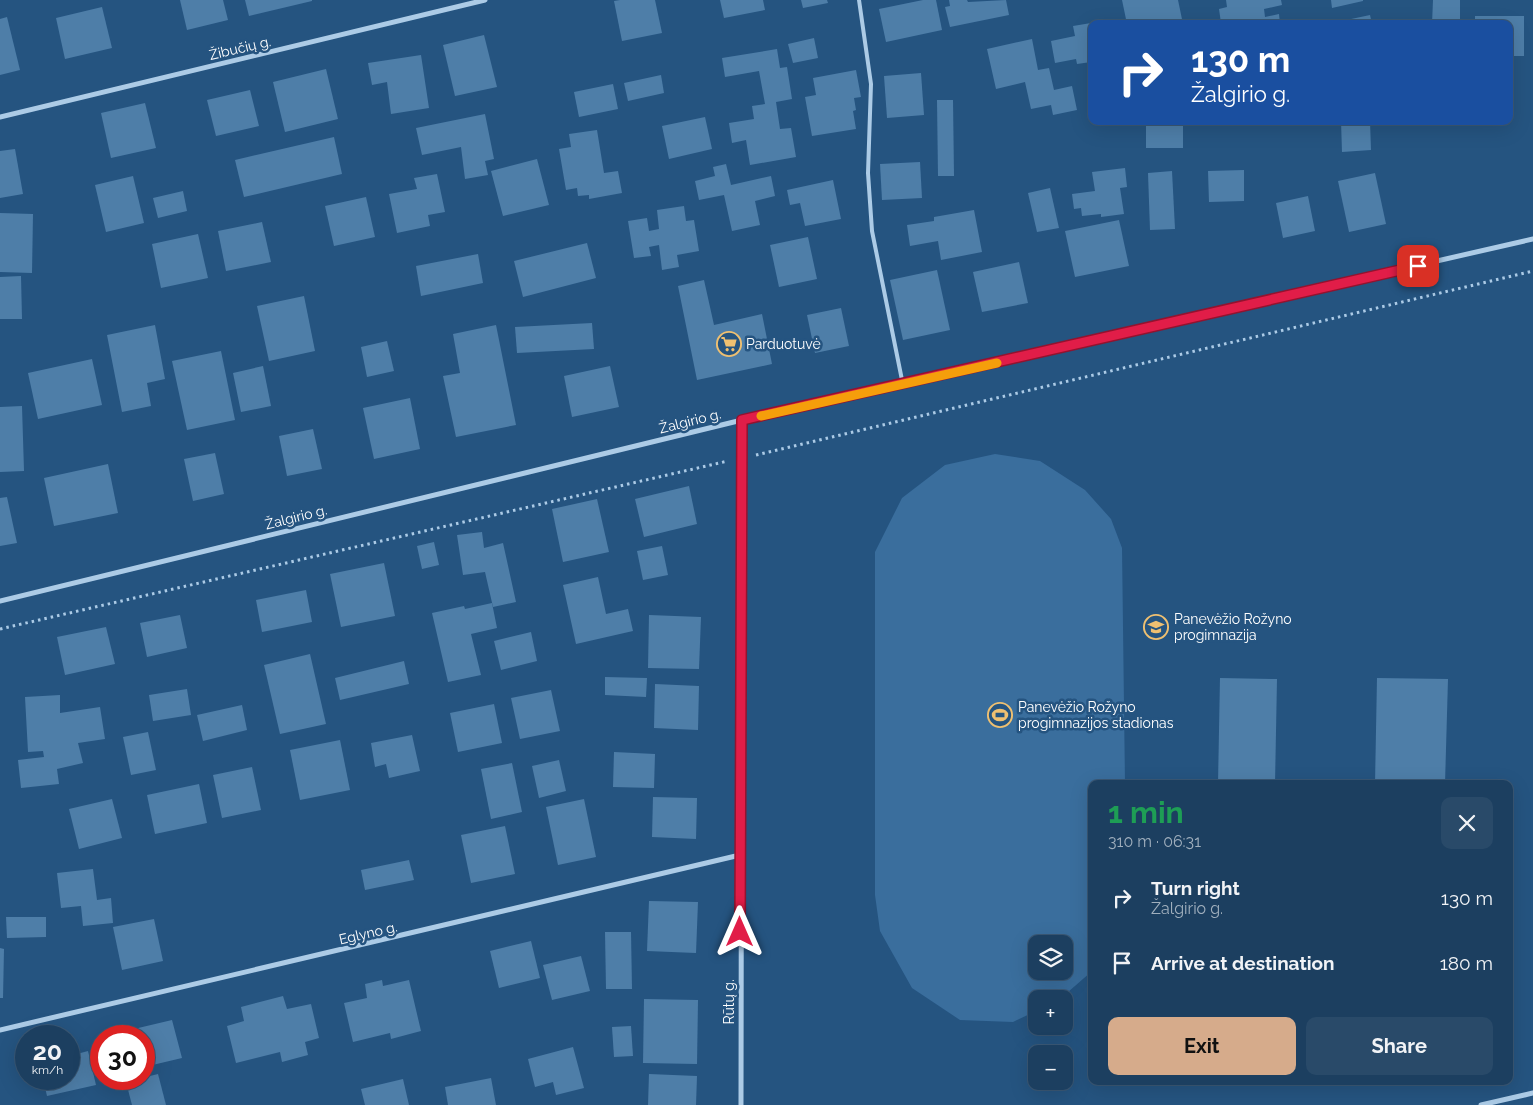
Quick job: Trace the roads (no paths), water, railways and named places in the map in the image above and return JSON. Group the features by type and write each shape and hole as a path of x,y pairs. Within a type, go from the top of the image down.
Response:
{"street":[{"name":"Žibučių g.","path":"0,117 485,0"},
{"name":"Žalgirio g.","path":"0,601 742,420 904,385 1533,239"},
{"name":"Rūtų g.","path":"741,1105 742,420"},
{"name":"Eglyno g.","path":"0,1030 740,855"},
{"path":"1481,1105 1533,1093"}],"lane":[{"path":"859,0 871,84 868,173 872,231 904,385"}],"place":[{"name":"Parduotuvė","path":"729,344"},
{"name":"Panevėžio Rožyno progimnazija","path":"1156,627"},
{"name":"Panevėžio Rožyno progimnazijos stadionas","path":"1000,715"}]}
